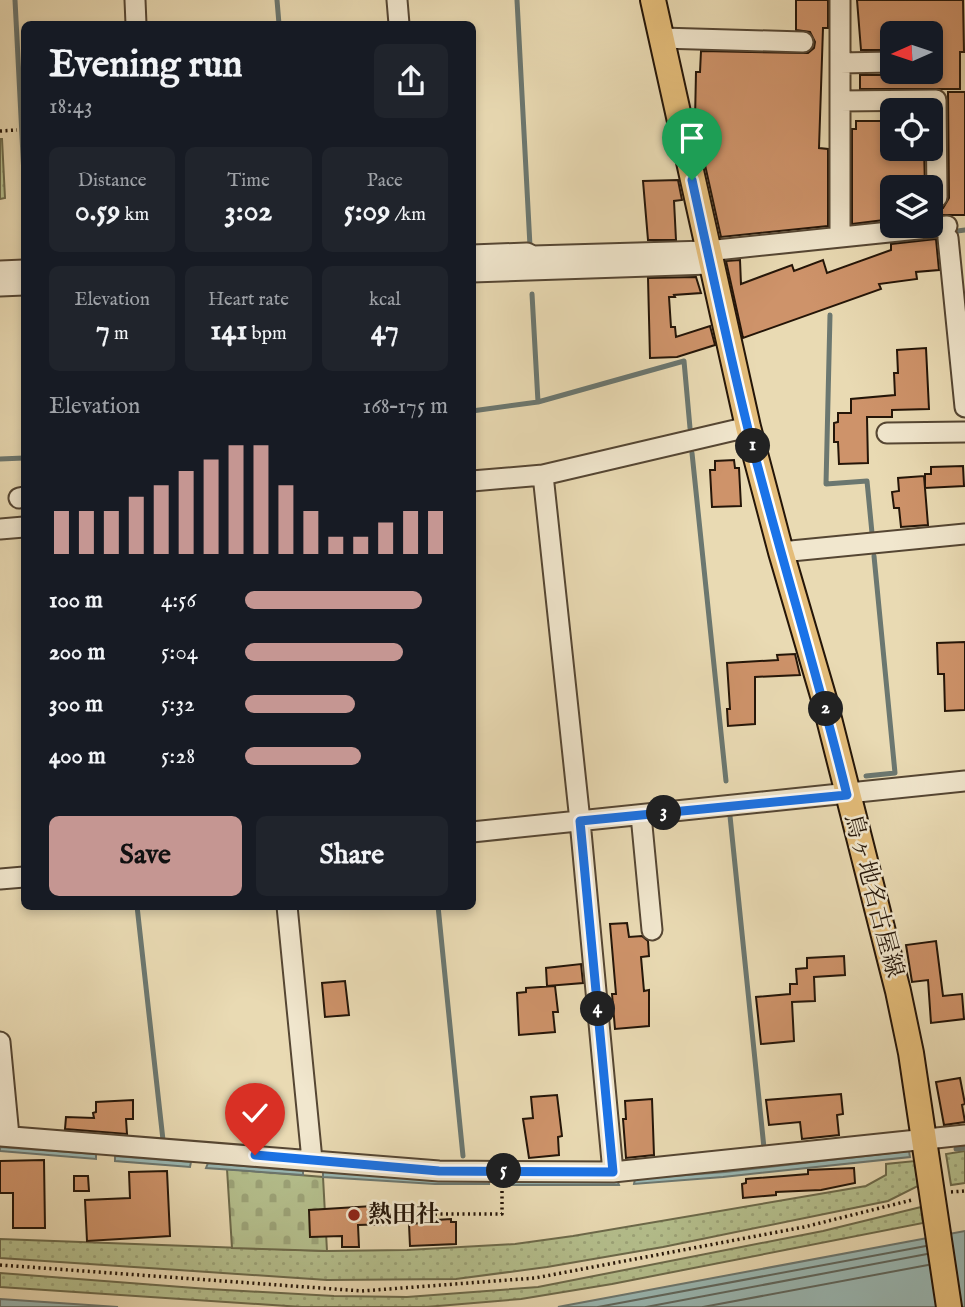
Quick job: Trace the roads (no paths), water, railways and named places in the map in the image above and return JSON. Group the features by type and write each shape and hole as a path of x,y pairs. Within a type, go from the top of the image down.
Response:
{"main road":[{"name":"鳥ヶ地名古屋線","path":"653,0 748,427 824,699 898,990 925,1140 949,1307"}],"street":[{"path":"135,0 136,21"},
{"path":"397,0 398,21"},
{"path":"840,0 840,236"},
{"path":"661,38 803,42"},
{"path":"840,63 880,62"},
{"path":"839,101 936,100 937,175"},
{"path":"476,272 709,258 840,236 948,232 965,407"},
{"path":"476,255 527,253 533,256 709,258"},
{"path":"0,271 21,270"},
{"path":"0,286 21,285"},
{"path":"476,481 543,475 748,427"},
{"path":"887,433 965,432"},
{"path":"543,475 580,821 613,1172"},
{"path":"0,529 21,527"},
{"path":"781,552 965,534"},
{"path":"476,832 965,781"},
{"path":"641,816 652,930"},
{"path":"0,879 21,877"},
{"path":"287,910 312,1160"},
{"path":"0,1042 5,1136 439,1171 613,1172 965,1135"}],"water":[{"path":"0,1147 96,1154 96,1159 0,1151"},
{"path":"909,1151 910,1157 634,1184 635,1179 725,1172"},
{"path":"115,1156 191,1162 190,1167 115,1161"},
{"path":"208,1163 303,1171 303,1175 206,1168"},
{"path":"323,1171 489,1180 489,1184 435,1184 323,1177"},
{"path":"509,1180 617,1180 619,1185 509,1185"},
{"path":"965,1231 965,1307 558,1307 563,1306"},
{"path":"0,1299 118,1307 0,1307"}],"waterway":[{"path":"15,0 21,117"},
{"path":"277,0 279,21"},
{"path":"517,0 530,246"},
{"path":"950,232 965,230"},
{"path":"532,294 538,402"},
{"path":"830,315 826,484 867,481 872,533"},
{"path":"476,410 538,402 684,361 690,428"},
{"path":"692,453 726,781"},
{"path":"0,459 21,458"},
{"path":"866,776 895,773 874,556"},
{"path":"730,816 764,1148"},
{"path":"137,910 163,1140"},
{"path":"438,910 463,1156"},
{"path":"956,1149 965,1148"}],"place":[{"name":"熱田社","path":"354,1215"}]}
